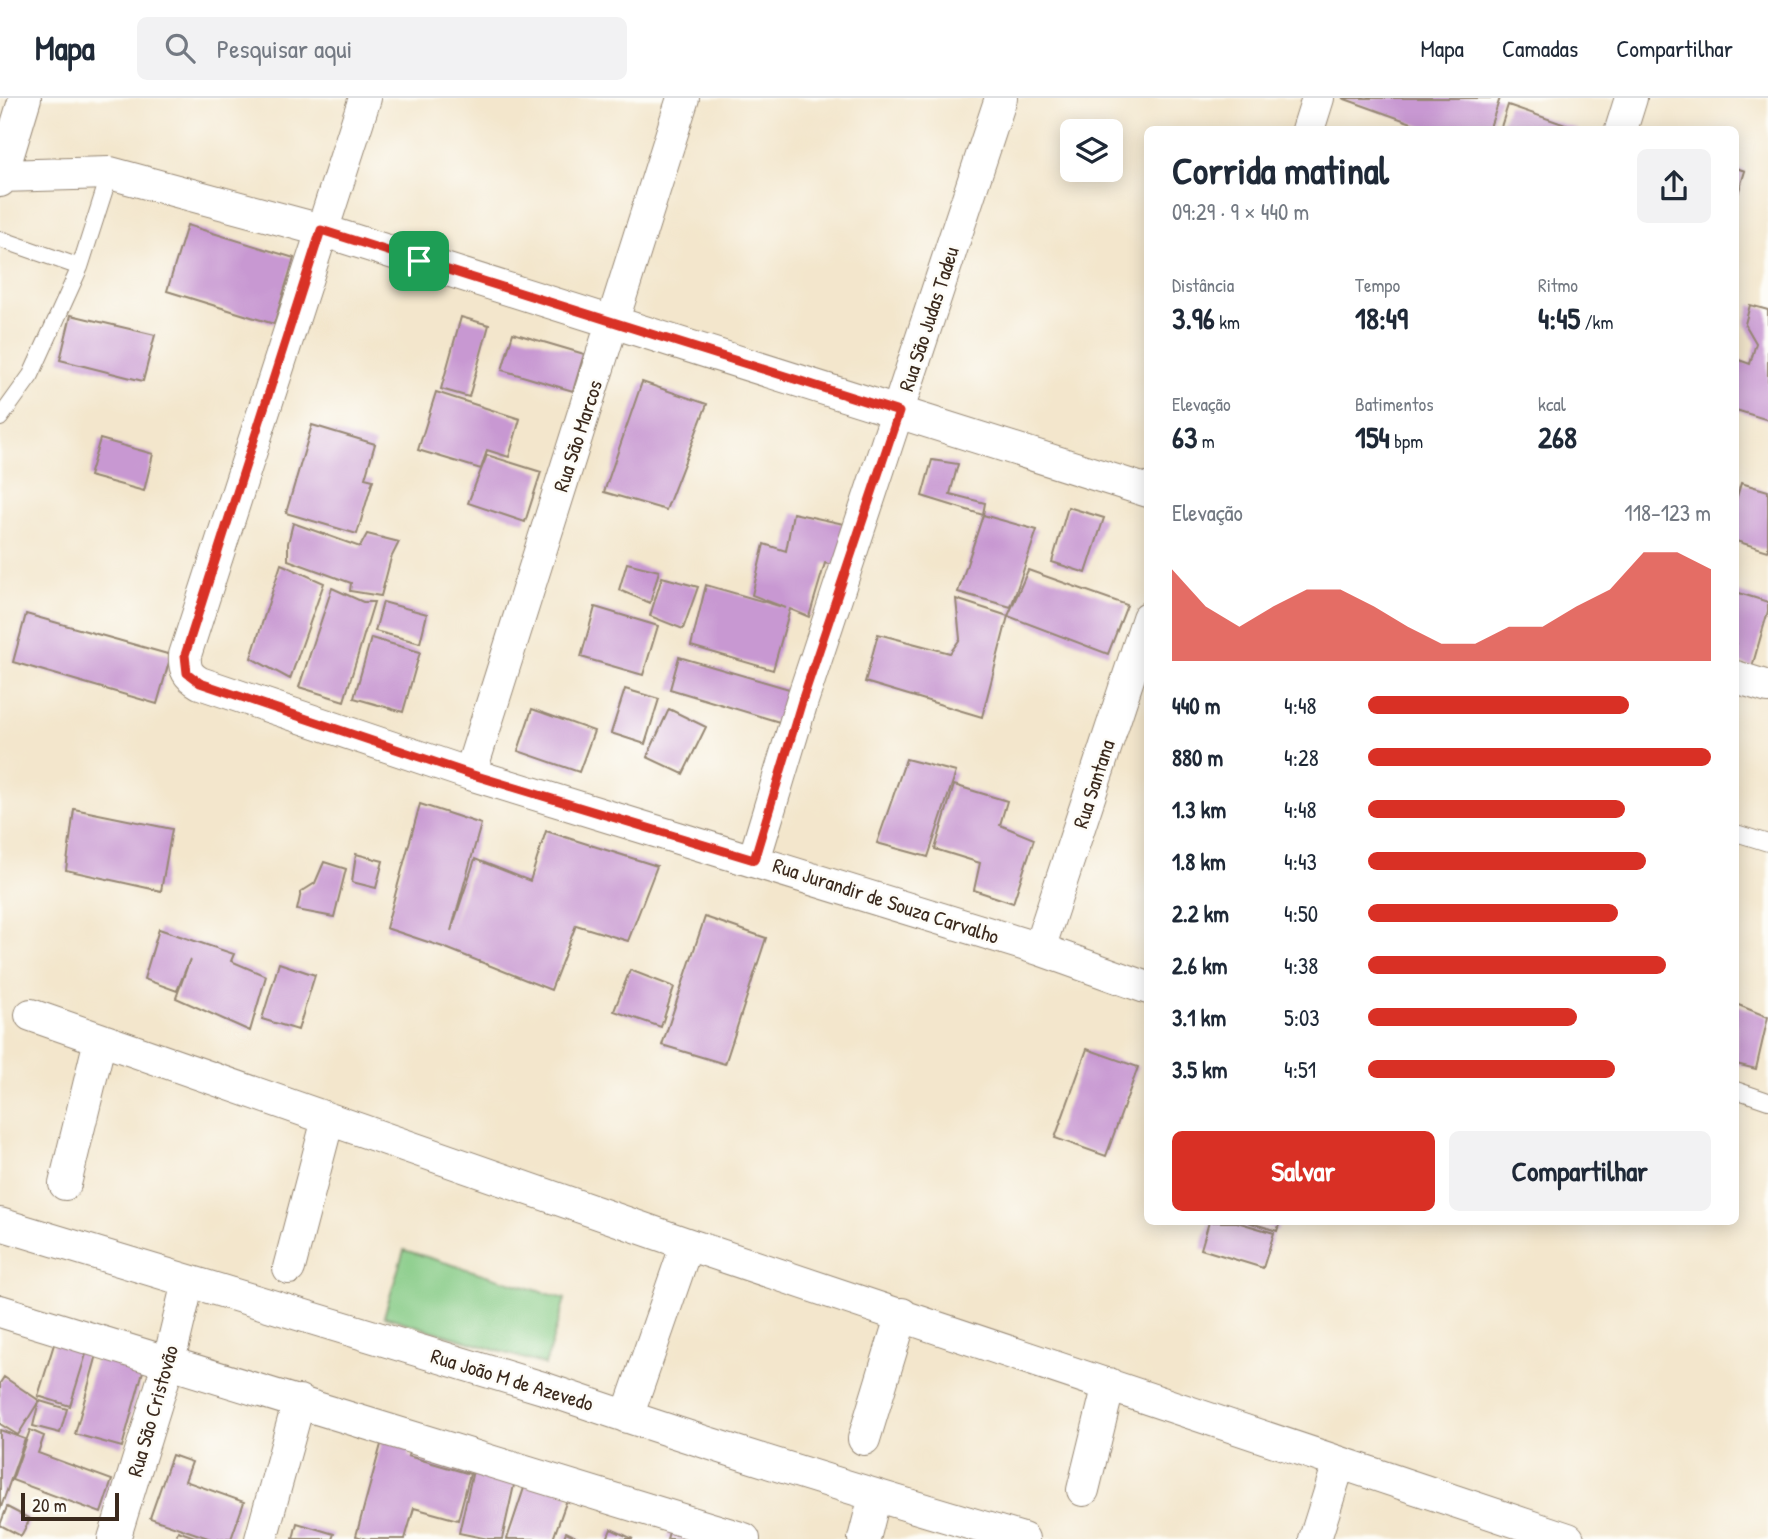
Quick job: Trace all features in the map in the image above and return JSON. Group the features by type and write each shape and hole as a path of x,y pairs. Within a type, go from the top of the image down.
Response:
{"street":[{"path":"25,98 0,178 110,173 321,230 1144,490"},
{"path":"321,230 365,98"},
{"name":"Rua São Marcos","path":"470,774 683,98"},
{"name":"Rua São Judas Tadeu","path":"754,860 802,701 1001,98"},
{"path":"1309,126 1318,98"},
{"path":"1622,126 1631,98"},
{"name":"Rua Jurandir de Souza Carvalho","path":"321,230 185,655 187,673 200,683 470,774 754,860 1039,950 1144,987"},
{"name":"Rua Santana","path":"1039,950 1144,630"},
{"path":"1739,678 1768,687"},
{"path":"31,1015 687,1244 1568,1539"},
{"path":"65,1184 100,1040"},
{"path":"289,1268 328,1119"},
{"name":"Rua João M de Azevedo","path":"0,1224 543,1388 627,1418 875,1496 1023,1539"},
{"path":"627,1418 687,1244"},
{"name":"Rua São Cristovão","path":"114,1539 169,1362 188,1282"},
{"path":"0,1311 744,1539"},
{"path":"864,1439 902,1314"},
{"path":"1083,1490 1109,1384"},
{"path":"261,1539 299,1401"},
{"path":"1315,1539 1339,1463"},
{"path":"864,1539 875,1496"}],"lane":[{"path":"0,418 31,374 80,267 110,173"},
{"path":"0,239 80,267"},
{"path":"1739,834 1768,843"},
{"path":"1739,1091 1768,1101"}],"green space":[{"path":"404,1250 565,1299 545,1365 384,1316"}],"building":[{"path":"1342,98 1500,98 1490,126 1420,126"},
{"path":"1508,105 1568,126 1501,126"},
{"path":"1739,169 1745,171 1739,190"},
{"path":"187,225 294,258 274,324 167,291"},
{"path":"1750,305 1768,310 1768,420 1739,411 1739,360 1750,364 1756,343 1745,324"},
{"path":"71,315 155,335 143,381 60,360"},
{"path":"461,317 489,325 469,397 441,389"},
{"path":"513,333 584,354 573,391 502,370"},
{"path":"642,382 707,404 666,510 604,492"},
{"path":"436,392 520,419 509,457 487,450 481,469 418,450"},
{"path":"312,425 375,444 365,478 373,480 357,534 286,513"},
{"path":"100,439 153,454 144,491 89,476"},
{"path":"487,455 541,472 525,522 468,503"},
{"path":"932,460 958,464 950,494 985,503 983,515 922,496"},
{"path":"1741,483 1768,491 1768,551 1739,542"},
{"path":"1068,507 1104,518 1086,573 1052,562"},
{"path":"793,513 853,526 842,568 825,563 809,617 790,609 773,670 691,646 706,585 786,608 752,595 764,544 786,551"},
{"path":"983,515 1037,530 1011,607 958,592"},
{"path":"293,523 360,547 367,534 399,542 391,558 381,596 350,591 351,583 288,560 288,543"},
{"path":"627,563 659,571 650,603 619,590"},
{"path":"281,564 324,583 290,679 251,658"},
{"path":"1028,570 1127,605 1108,654 1008,616"},
{"path":"662,577 698,587 683,629 650,616"},
{"path":"332,588 363,602 374,602 344,701 299,687"},
{"path":"1739,593 1768,602 1768,611 1752,667 1739,663"},
{"path":"956,599 1008,616 982,717 865,682 878,634 950,653 960,639"},
{"path":"383,602 427,614 420,643 375,631"},
{"path":"595,607 658,626 643,675 581,657"},
{"path":"26,614 171,655 157,704 13,662"},
{"path":"371,638 420,652 403,712 354,698"},
{"path":"679,657 796,691 786,724 670,689"},
{"path":"625,689 659,699 645,744 611,733"},
{"path":"532,709 594,731 579,772 518,751"},
{"path":"669,709 706,727 683,774 647,757"},
{"path":"906,759 956,772 928,857 877,843"},
{"path":"954,785 1007,801 1000,825 1034,839 1013,903 974,890 980,863 935,849"},
{"path":"420,804 481,824 451,931 475,859 530,881 546,831 657,866 628,941 576,925 551,990 446,948 386,928"},
{"path":"74,809 172,829 161,891 66,870"},
{"path":"356,854 383,861 376,888 352,882"},
{"path":"324,862 346,869 334,917 297,910 301,892 315,883"},
{"path":"705,917 766,938 725,1064 662,1045"},
{"path":"159,929 234,954 231,961 266,976 250,1031 176,998 190,959 177,991 144,979"},
{"path":"279,963 315,975 298,1030 262,1019"},
{"path":"630,970 674,987 661,1027 614,1011"},
{"path":"1739,1005 1768,1017 1756,1069 1739,1065"},
{"path":"1087,1049 1138,1067 1106,1156 1055,1138"},
{"path":"1208,1225 1247,1225 1274,1233 1263,1268 1201,1249"},
{"path":"1258,1225 1279,1225 1277,1231"},
{"path":"55,1341 87,1351 70,1406 38,1396"},
{"path":"98,1351 145,1364 122,1447 75,1434"},
{"path":"4,1377 40,1401 67,1409 60,1433 33,1426 39,1401 18,1435 0,1424 0,1383"},
{"path":"0,1430 25,1439 0,1510"},
{"path":"30,1430 44,1436 38,1453 112,1480 101,1513 12,1480"},
{"path":"385,1430 414,1438 408,1456 470,1474 458,1520 414,1508 405,1539 366,1539 356,1536"},
{"path":"172,1455 192,1462 185,1481 244,1502 231,1539 211,1539 150,1518"},
{"path":"474,1466 516,1476 502,1539 459,1533"},
{"path":"527,1479 569,1494 553,1539 507,1539"},
{"path":"7,1507 30,1519 21,1536 0,1525"},
{"path":"297,1523 334,1534 332,1539 293,1539"},
{"path":"671,1525 713,1539 667,1539"},
{"path":"611,1529 633,1539 607,1539"},
{"path":"178,1531 200,1539 175,1539"},
{"path":"566,1532 580,1539 563,1539"}],"route":[{"path":"321,230 419,261 899,412 802,701 754,860 470,774 200,683 187,673 185,655 321,230"}]}
